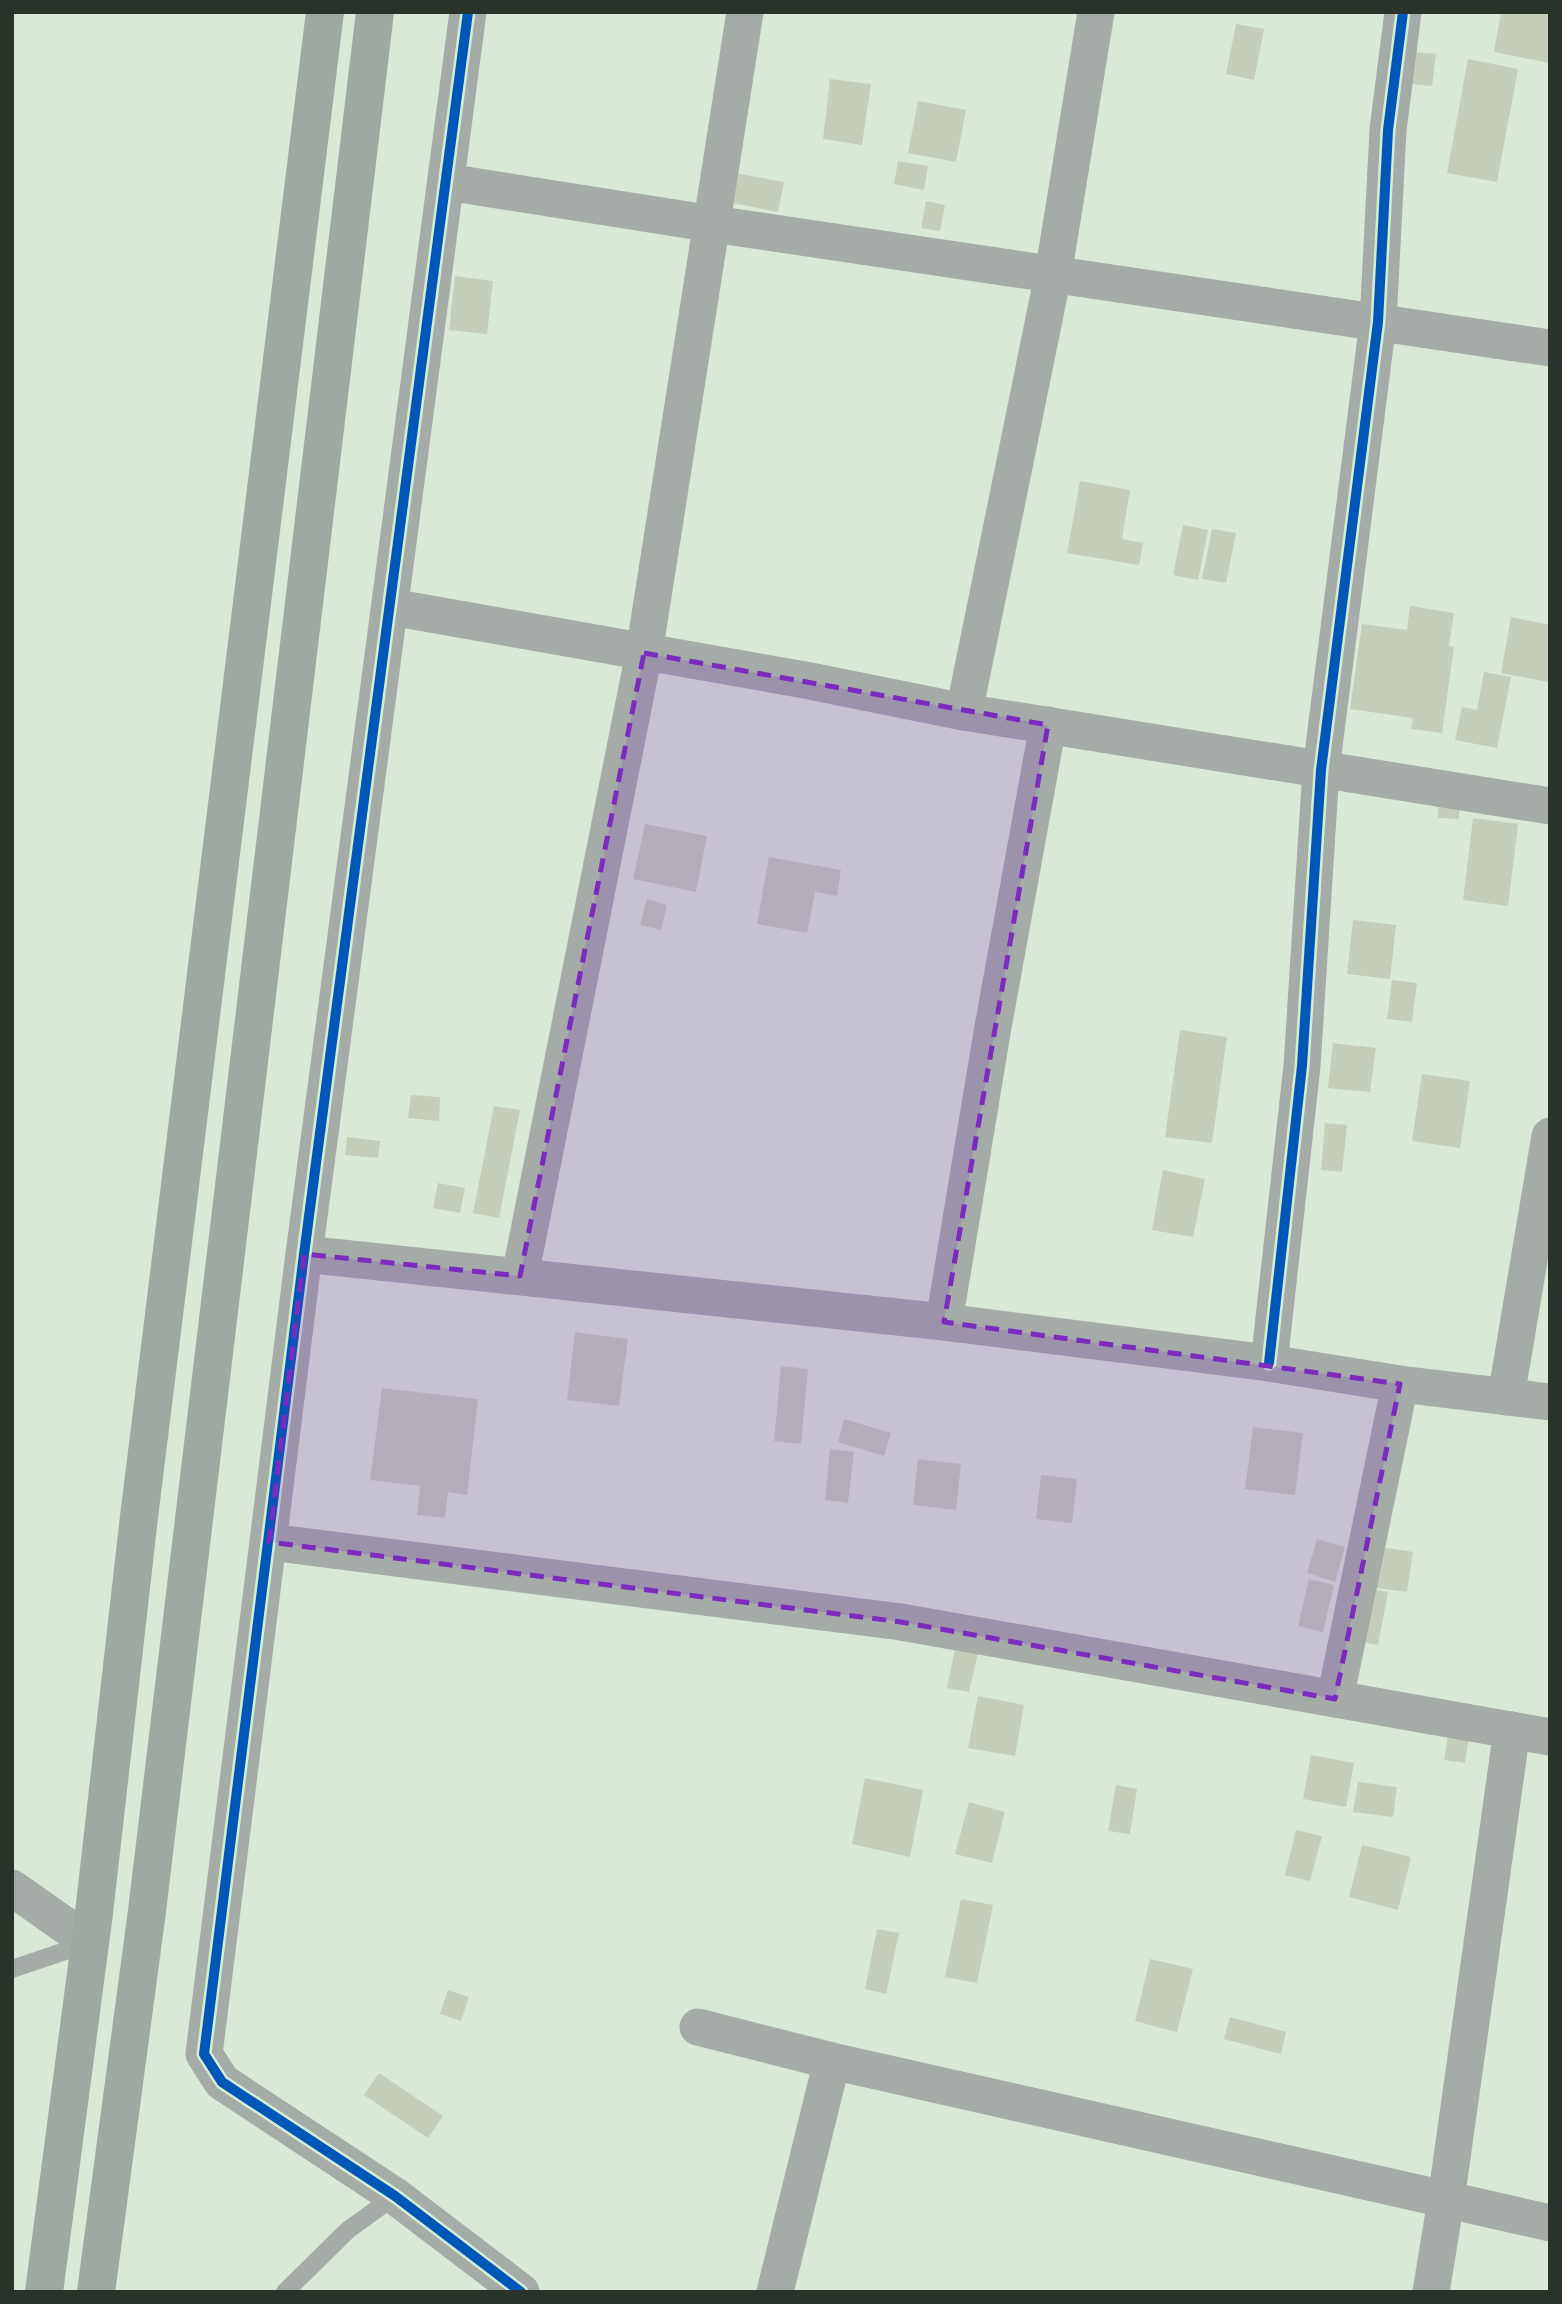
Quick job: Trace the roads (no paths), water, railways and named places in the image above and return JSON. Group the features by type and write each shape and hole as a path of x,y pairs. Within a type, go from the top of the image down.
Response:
{"highway":[{"path":"44,2292 90,1942 139,1517 325,12"},
{"path":"96,2292 147,1911 375,12"}],"street":[{"path":"468,12 304,1254 204,2054 222,2082 395,2196 521,2292"},
{"path":"520,1276 644,653 745,12"},
{"path":"964,712 1053,275 1096,12"},
{"path":"1269,1363 1303,1066 1321,770 1378,322 1388,130 1403,12"},
{"path":"447,182 1550,348"},
{"path":"391,607 805,680 964,712 1550,806"},
{"path":"944,1322 993,1027 1048,725"},
{"path":"1506,1397 1550,1136"},
{"path":"304,1254 944,1322 1550,1402"},
{"path":"1335,1699 1400,1384"},
{"path":"269,1542 901,1622 1550,1737"},
{"path":"1431,2292 1512,1730"},
{"path":"12,1888 90,1942"},
{"path":"698,2027 832,2061 1550,2222"},
{"path":"775,2292 832,2061"}],"lane":[{"path":"12,1969 90,1942"},
{"path":"285,2292 348,2230 395,2196"}]}
